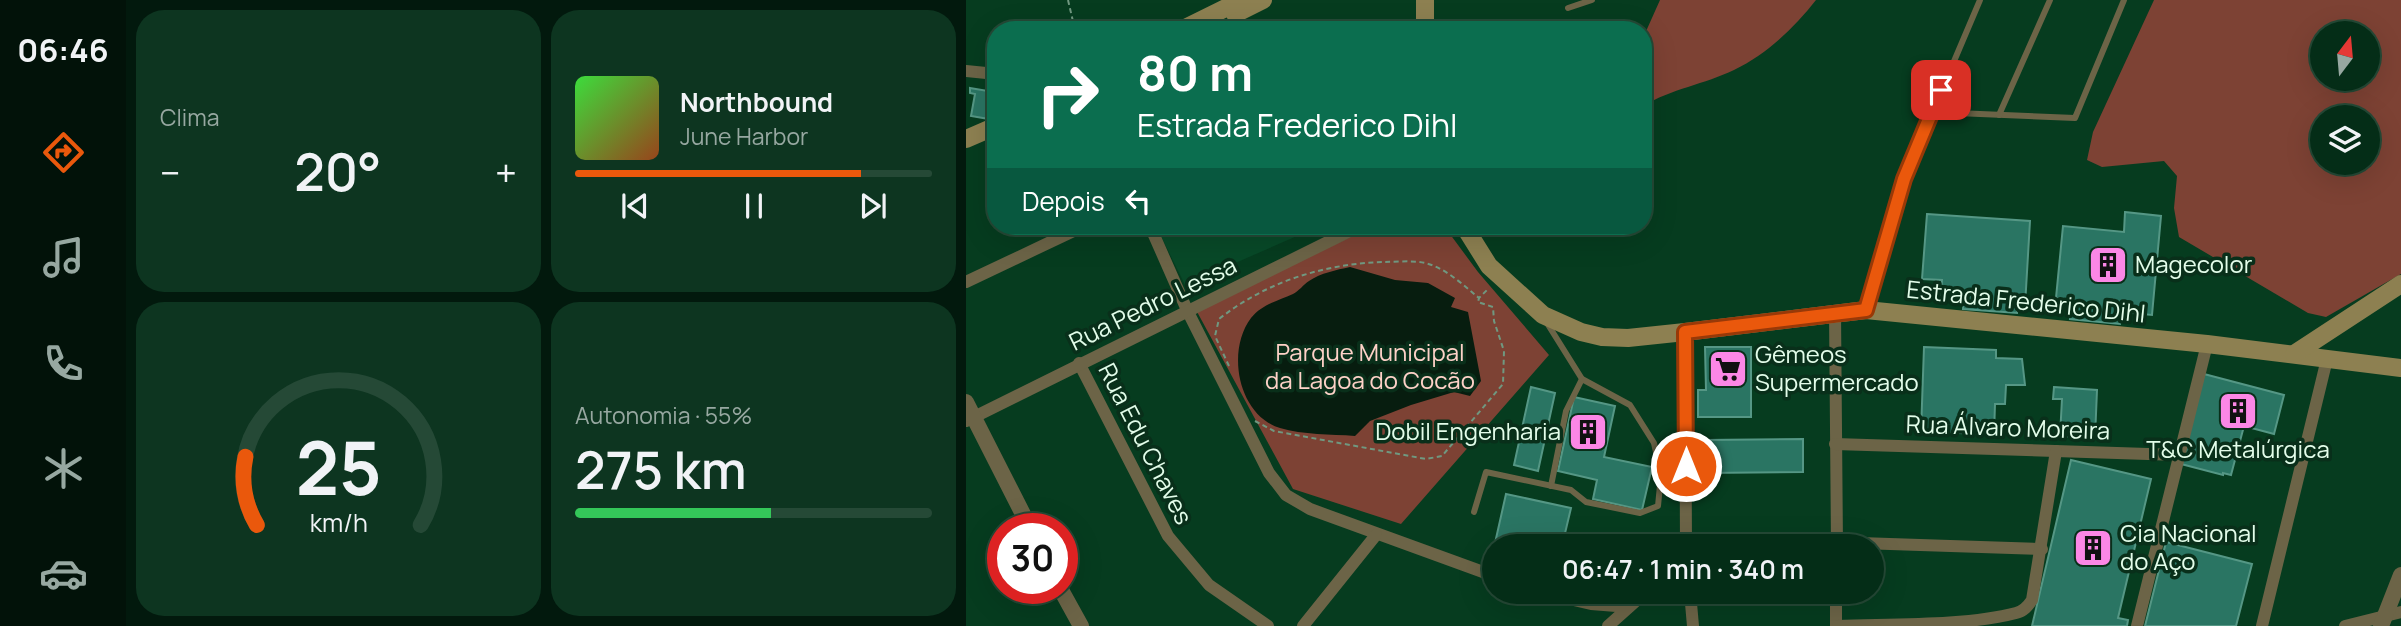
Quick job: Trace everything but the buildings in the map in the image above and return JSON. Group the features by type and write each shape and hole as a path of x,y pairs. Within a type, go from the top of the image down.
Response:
{"main road":[{"path":"1199,21 1242,0"},
{"path":"1221,21 1263,0"},
{"path":"1425,21 1426,0"},
{"path":"966,138 987,129"},
{"name":"Estrada Frederico Dihl","path":"1470,235 1500,278 1543,315 1581,332 1602,337 1628,338 1866,310 2294,354 2401,368"},
{"path":"2294,354 2401,284"}],"street":[{"path":"966,71 987,73"},
{"path":"966,282 1065,235"},
{"path":"1154,235 1187,310 1269,473 1286,495 1310,509 1376,535 1482,572"},
{"name":"Rua Pedro Lessa","path":"970,419 1341,235"},
{"path":"1835,312 1837,534"},
{"path":"1685,332 1686,534"},
{"path":"2137,626 2207,345"},
{"path":"2262,626 2327,359"},
{"name":"Rua Edu Chaves","path":"1080,363 1168,536 1209,585 1268,626"},
{"path":"966,402 970,419 1022,513"},
{"name":"Rua Álvaro Moreira","path":"1835,444 2179,455"},
{"path":"1836,604 1837,626 1975,624 2018,613 2026,608 2032,600 2042,549 2056,451"},
{"path":"1303,626 1376,535"},
{"path":"1884,546 2042,549"},
{"path":"2382,620 2401,575"},
{"path":"1068,604 1081,626"},
{"path":"1591,604 1629,607"},
{"path":"1608,626 1632,604"},
{"path":"1691,604 1693,626"},
{"path":"2346,626 2382,620 2401,612"}],"lane":[{"path":"1568,8 1592,0"},
{"path":"1866,310 1904,179 1980,0"},
{"path":"1999,115 2050,0"},
{"path":"1932,112 2075,118 2124,0"},
{"path":"1474,512 1486,472 1571,490 1587,502 1640,513 1658,506 1661,475 1654,443 1630,405 1582,379 1543,315"},
{"path":"1551,486 1566,411 1582,379"}],"path":[{"path":"1068,0 1073,21"},
{"path":"1232,372 1215,337 1219,319 1264,290 1303,274 1355,263 1426,263 1454,277 1479,298 1478,302 1493,307 1496,314 1494,321 1504,351 1503,384 1442,456 1426,459 1274,431 1255,421 1250,412"},
{"path":"1479,298 1500,278"}],"shaded area":[{"path":"1160,235 1299,235 1185,285"},
{"path":"1350,267 1395,280 1428,283 1455,298 1451,307 1468,312 1481,381 1470,396 1454,392 1411,405 1370,421 1355,436 1280,428 1266,421 1254,410 1240,380 1238,364 1243,332 1251,318 1265,306 1293,294 1314,278"}],"green space":[{"path":"1660,0 1816,0 1779,40 1746,64 1652,102 1651,21"},
{"path":"2154,0 2401,0 2401,274 2326,317 2308,313 2179,237 2174,208 2177,176 2164,161 2102,167 2087,160 2093,132"},
{"name":"Parque Municipal da Lagoa do Cocão","path":"1355,235 1451,235 1478,272 1549,355 1401,524 1293,489 1195,308"}],"place":[{"name":"Magecolor","path":"2108,265"},
{"name":"Gêmeos Supermercado","path":"1728,369"},
{"name":"T&C Metalúrgica","path":"2238,411"},
{"name":"Dobil Engenharia","path":"1588,432"},
{"name":"Cia Nacional do Aço","path":"2093,548"}],"route":[{"path":"1686,466 1685,332 1866,310 1904,179 1941,90"}]}
